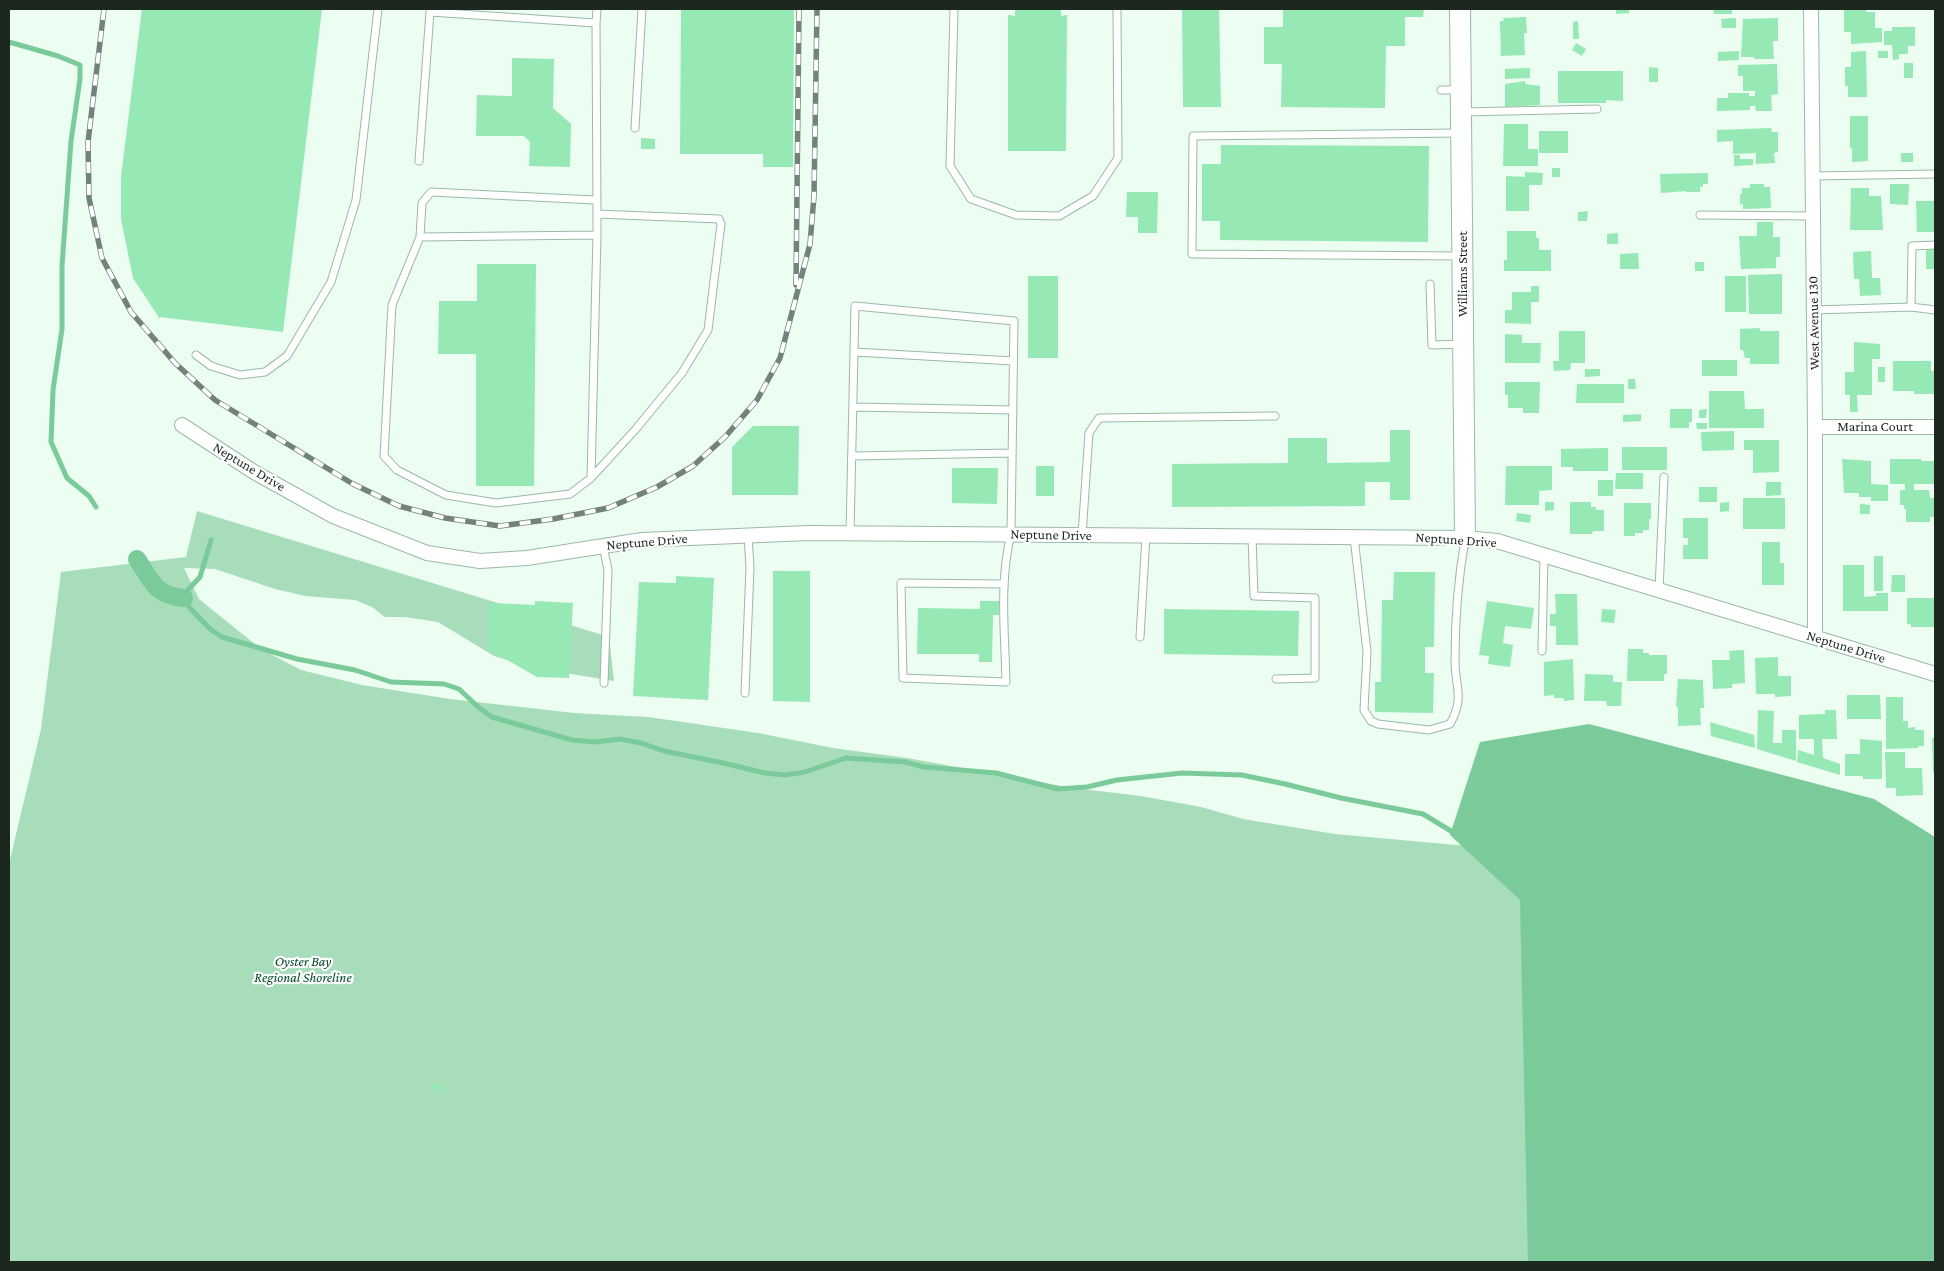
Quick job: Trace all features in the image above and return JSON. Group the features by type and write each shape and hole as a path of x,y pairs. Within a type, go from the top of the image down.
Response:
{"street":[{"name":"Williams Street","path":"1460,9 1465,538"},
{"name":"West Avenue 130","path":"1811,9 1815,428 1814,637"},
{"name":"Neptune Drive","path":"182,425 254,472 333,516 427,553 480,561 527,558 642,540 748,535 850,533 1465,538 1497,542 1935,674"},
{"name":"Marina Court","path":"1815,428 1935,427"}],"lane":[{"path":"196,355 211,366 240,375 265,372 287,356 331,282 356,200 378,9"},
{"path":"591,478 597,236 595,200 597,9"},
{"path":"635,128 642,9"},
{"path":"954,9 950,166 971,199 1016,215 1059,216 1093,196 1118,158 1117,9"},
{"path":"418,161 430,12 596,23"},
{"path":"1441,90 1461,90"},
{"path":"1461,112 1598,109"},
{"path":"1461,134 1193,136 1192,254 1463,256"},
{"path":"1813,176 1935,174"},
{"path":"595,200 431,192 422,203 420,237 392,305 384,456 397,470 446,495 496,503 570,494 591,478 682,373 708,330 721,224 719,219 597,214"},
{"path":"1700,215 1813,216"},
{"path":"420,237 597,236"},
{"path":"1910,307 1912,246 1935,245"},
{"path":"1430,284 1432,345 1464,344"},
{"path":"850,533 855,306 1014,321 1011,534 1005,557 1004,584 1006,682 902,678 901,583 1004,584"},
{"path":"1814,310 1910,307 1935,310"},
{"path":"854,352 1013,361"},
{"path":"853,408 1012,410"},
{"path":"1082,535 1089,433 1099,418 1275,416"},
{"path":"852,456 1012,453"},
{"path":"1658,590 1664,477"},
{"path":"745,693 750,568 748,535"},
{"path":"1140,637 1146,536"},
{"path":"1252,536 1254,596 1315,598 1316,678 1276,679"},
{"path":"1354,537 1367,652 1364,710 1371,721 1378,724 1429,730 1450,724 1460,700 1455,662 1459,572 1465,538"},
{"path":"603,546 608,570 604,683"},
{"path":"1542,651 1544,556"}],"green space":[{"name":"Oyster Bay Regional Shoreline","path":"197,511 609,637 614,681 535,668 494,656 438,622 405,617 385,617 372,607 355,600 305,596 275,589 215,569 184,568 199,599 261,649 301,670 362,685 450,699 574,713 648,717 758,733 833,748 907,758 1073,788 1141,796 1201,807 1243,819 1335,834 1456,845 1517,843 1552,1262 9,1262 9,864 41,729 61,572 186,557"}],"shaded area":[{"path":"1589,724 1874,799 1935,837 1935,1262 1528,1262 1520,900 1450,835 1480,742"}],"building":[{"path":"142,9 322,9 283,332 160,317 160,319 133,278 121,219 121,177"},
{"path":"681,9 794,9 793,167 763,167 763,154 680,154"},
{"path":"1015,9 1061,9 1061,16 1067,15 1066,151 1008,151 1008,15 1015,16"},
{"path":"1182,9 1219,9 1221,107 1183,107"},
{"path":"1283,9 1424,9 1423,17 1405,17 1405,46 1386,46 1385,108 1281,107 1282,64 1264,64 1264,27 1283,27"},
{"path":"1616,9 1629,9 1629,13 1616,14"},
{"path":"1713,9 1732,9 1732,14 1714,14"},
{"path":"1866,9 1866,12 1875,12 1875,28 1882,28 1882,42 1851,44 1851,32 1844,32 1844,10"},
{"path":"1526,17 1527,33 1524,33 1525,55 1501,56 1500,21 1504,21 1503,18"},
{"path":"1736,18 1736,28 1722,28 1721,19"},
{"path":"1778,18 1778,41 1773,41 1774,59 1741,57 1743,19"},
{"path":"1578,21 1579,39 1573,39 1573,22"},
{"path":"1892,27 1915,27 1915,46 1908,46 1908,54 1899,54 1899,59 1893,60 1892,45 1884,45 1884,31 1892,31"},
{"path":"1576,43 1586,49 1582,56 1572,50"},
{"path":"1739,51 1739,60 1718,61 1718,52"},
{"path":"1866,51 1867,97 1848,97 1848,86 1845,86 1845,67 1851,67 1851,52"},
{"path":"1878,51 1888,51 1888,58 1878,58"},
{"path":"512,58 554,59 553,108 571,124 570,167 529,166 530,142 524,136 476,136 477,95 512,96"},
{"path":"1904,63 1913,63 1913,78 1904,78"},
{"path":"1777,64 1778,94 1771,95 1772,111 1756,111 1755,106 1750,106 1750,110 1717,111 1717,98 1728,98 1728,93 1749,93 1749,96 1755,96 1755,91 1743,91 1743,76 1738,76 1738,65"},
{"path":"1649,67 1658,68 1658,82 1649,82"},
{"path":"1530,68 1530,78 1505,79 1505,69"},
{"path":"1558,71 1623,71 1623,101 1606,100 1606,103 1558,103"},
{"path":"1525,81 1525,84 1540,86 1540,105 1505,107 1505,84"},
{"path":"1850,116 1868,116 1868,161 1852,162"},
{"path":"1504,124 1528,124 1528,149 1538,149 1538,166 1503,166"},
{"path":"1771,128 1772,132 1778,132 1778,152 1774,153 1775,163 1756,164 1756,153 1733,154 1733,141 1717,142 1717,130"},
{"path":"1539,131 1568,131 1568,153 1539,153"},
{"path":"641,138 655,139 655,149 641,149"},
{"path":"1221,145 1429,146 1428,242 1220,240 1220,221 1202,221 1202,164 1221,164"},
{"path":"1901,153 1913,153 1913,162 1901,162"},
{"path":"1734,155 1740,155 1740,159 1753,159 1753,165 1734,166"},
{"path":"1552,168 1560,168 1560,177 1552,177"},
{"path":"1525,172 1543,173 1542,185 1529,185 1529,211 1506,211 1506,176 1525,177"},
{"path":"1708,173 1708,184 1703,184 1703,187 1700,187 1700,192 1661,193 1660,174"},
{"path":"1750,184 1764,184 1764,187 1770,187 1771,208 1743,209 1743,204 1740,205 1740,194 1742,194 1742,188 1750,188"},
{"path":"1890,184 1909,184 1908,205 1890,204"},
{"path":"1851,188 1869,188 1869,196 1881,196 1883,230 1850,230"},
{"path":"1127,192 1158,192 1157,233 1138,233 1138,217 1126,217"},
{"path":"1916,201 1935,201 1935,232 1917,232"},
{"path":"1588,211 1587,221 1578,221 1578,212"},
{"path":"1757,222 1773,222 1773,237 1780,237 1780,257 1776,257 1776,268 1741,269 1739,236 1757,236"},
{"path":"1507,231 1536,231 1536,238 1539,238 1539,250 1551,250 1551,271 1504,271 1504,260 1507,260"},
{"path":"1618,233 1618,244 1607,244 1607,234"},
{"path":"1926,248 1935,248 1935,269 1926,269"},
{"path":"1871,251 1872,278 1880,278 1881,295 1860,296 1859,279 1854,279 1853,252"},
{"path":"1638,253 1639,269 1620,269 1620,254"},
{"path":"1695,262 1704,262 1704,271 1695,271"},
{"path":"477,264 536,264 534,486 476,486 476,354 438,354 439,301 477,301"},
{"path":"1782,274 1782,314 1749,314 1748,275"},
{"path":"1028,276 1058,276 1058,358 1028,358"},
{"path":"1725,276 1746,276 1746,312 1725,312"},
{"path":"1531,286 1539,286 1539,302 1531,302 1531,324 1505,323 1505,310 1512,310 1512,292 1531,292"},
{"path":"1760,328 1760,331 1779,331 1779,364 1750,364 1750,358 1745,358 1743,350 1740,350 1740,329"},
{"path":"1559,331 1585,331 1585,363 1571,363 1570,370 1554,371 1553,361 1559,361"},
{"path":"1505,334 1522,335 1522,343 1541,343 1540,363 1505,363"},
{"path":"1854,342 1880,344 1880,359 1872,359 1872,395 1857,395 1858,412 1850,412 1850,395 1845,395 1845,372 1854,372"},
{"path":"1702,360 1737,360 1737,376 1702,376"},
{"path":"1893,361 1931,361 1931,371 1935,371 1935,394 1893,391"},
{"path":"1878,367 1885,367 1885,382 1878,382"},
{"path":"1585,369 1600,369 1600,376 1585,377"},
{"path":"1628,379 1635,379 1636,389 1628,389"},
{"path":"1505,382 1540,382 1539,413 1523,413 1523,408 1508,408"},
{"path":"1577,384 1624,384 1624,403 1576,403"},
{"path":"1709,391 1744,391 1745,409 1764,409 1764,428 1709,428"},
{"path":"1670,409 1692,409 1692,422 1689,422 1689,428 1670,428"},
{"path":"1707,409 1706,418 1699,418 1699,410"},
{"path":"1641,414 1641,421 1623,422 1623,415"},
{"path":"1696,423 1707,423 1707,429 1697,429"},
{"path":"753,426 799,426 798,495 732,495 732,447"},
{"path":"1390,430 1410,430 1410,500 1390,500 1390,482 1365,482 1365,506 1172,507 1172,464 1288,463 1288,438 1327,438 1327,463 1390,462"},
{"path":"1734,431 1734,450 1702,451 1701,432"},
{"path":"1744,440 1779,440 1779,472 1753,473 1753,450 1744,450"},
{"path":"1622,447 1667,447 1667,470 1622,470"},
{"path":"1608,448 1608,471 1573,471 1573,467 1561,467 1561,449"},
{"path":"1842,459 1871,461 1871,484 1888,485 1888,501 1871,501 1871,497 1859,497 1859,493 1844,493"},
{"path":"1890,459 1935,461 1935,484 1914,484 1914,490 1929,490 1930,498 1935,498 1935,517 1930,517 1930,522 1906,522 1906,509 1904,509 1904,505 1900,505 1900,490 1905,490 1905,484 1890,484"},
{"path":"1036,466 1054,466 1054,496 1036,496"},
{"path":"1506,466 1552,466 1552,490 1539,491 1539,505 1505,505"},
{"path":"952,468 998,468 997,504 952,503"},
{"path":"1616,473 1643,473 1643,489 1615,489"},
{"path":"1598,480 1613,480 1613,496 1598,496"},
{"path":"1766,482 1781,482 1781,495 1766,496"},
{"path":"1699,487 1717,487 1717,502 1699,502"},
{"path":"1743,498 1785,498 1785,529 1743,529"},
{"path":"1545,502 1554,502 1554,510 1545,511"},
{"path":"1570,502 1591,502 1591,507 1596,507 1596,510 1604,510 1604,531 1593,531 1592,534 1570,534"},
{"path":"1729,502 1729,511 1720,512 1720,503"},
{"path":"1624,503 1651,503 1649,530 1643,530 1643,533 1635,533 1635,536 1624,536"},
{"path":"1860,504 1870,505 1870,514 1860,514"},
{"path":"1517,513 1531,515 1530,523 1516,521"},
{"path":"1683,518 1708,518 1708,559 1683,559 1683,545 1688,545 1688,538 1683,538"},
{"path":"1762,542 1780,542 1780,563 1784,563 1784,585 1762,585"},
{"path":"1874,556 1883,556 1883,591 1874,591"},
{"path":"1843,565 1864,565 1864,597 1876,596 1876,593 1888,593 1888,611 1843,611"},
{"path":"773,571 810,571 810,702 773,701"},
{"path":"1394,572 1435,572 1434,647 1425,647 1425,673 1434,673 1433,713 1375,712 1375,682 1381,682 1382,600 1393,600"},
{"path":"1892,575 1905,575 1905,592 1891,592"},
{"path":"676,576 714,578 708,700 633,696 639,582 676,583"},
{"path":"1555,594 1577,594 1578,645 1556,645 1556,626 1550,626 1550,614 1556,614"},
{"path":"1907,598 1935,598 1935,627 1911,627 1911,624 1907,624"},
{"path":"535,601 573,603 569,678 537,677 488,649 490,603 535,605"},
{"path":"980,601 999,601 999,615 993,615 992,662 979,662 979,654 917,654 918,608 980,609"},
{"path":"1487,601 1534,608 1531,629 1505,626 1503,643 1513,645 1510,667 1488,664 1489,656 1479,655"},
{"path":"1164,609 1299,611 1298,656 1164,654"},
{"path":"1602,609 1616,610 1614,623 1601,622"},
{"path":"1628,649 1643,649 1643,653 1649,653 1649,655 1667,655 1667,674 1664,674 1664,681 1627,681"},
{"path":"1744,650 1745,683 1732,684 1732,688 1713,689 1712,660 1730,660 1729,651"},
{"path":"1778,657 1778,676 1791,676 1791,696 1775,697 1775,694 1756,694 1755,658"},
{"path":"1573,659 1574,700 1564,701 1564,698 1554,698 1554,695 1544,696 1544,662"},
{"path":"1585,674 1613,675 1613,682 1622,682 1621,706 1607,706 1606,701 1584,701"},
{"path":"1678,679 1703,680 1704,708 1700,708 1701,725 1678,726 1678,707 1676,707"},
{"path":"1847,695 1880,695 1881,719 1847,719"},
{"path":"1886,697 1903,697 1903,721 1908,721 1908,728 1915,727 1915,730 1924,730 1924,746 1918,746 1918,748 1886,749"},
{"path":"1758,710 1774,711 1773,743 1782,743 1782,730 1796,730 1796,761 1757,749"},
{"path":"1825,710 1836,710 1837,739 1822,739 1823,758 1840,764 1840,775 1797,762 1798,750 1814,755 1814,739 1799,739 1799,715 1825,714"},
{"path":"1710,722 1754,735 1755,748 1711,736"},
{"path":"1932,738 1935,738 1935,772 1933,772"},
{"path":"1860,739 1882,741 1882,779 1863,779 1863,776 1845,776 1845,754 1860,754"},
{"path":"1885,752 1905,752 1905,768 1922,768 1923,795 1896,796 1896,788 1886,788"},
{"path":"432,1084 443,1085 443,1091 432,1090"}],"waterway":[{"path":"9,42 58,56 80,65 80,79 71,141 62,266 62,329 53,390 51,442 67,478 89,496 96,507"},
{"path":"211,540 200,577 185,593 184,598 189,607 210,629 222,637 297,659 355,670 391,682 444,684 459,689 492,717 572,740 595,742 620,739 641,743 664,751 765,773 785,775 805,772 846,758 905,762 924,767 996,773 1058,789 1087,787 1117,780 1182,773 1242,775 1341,798 1423,814 1456,834"},
{"path":"137,559 155,586 166,594 184,598"}],"railway":[{"path":"104,9 88,142 89,198 102,258 131,312 175,363 215,400 353,484 399,506 445,518 500,526 553,519 608,508 657,487 693,466 725,437 757,400 780,358 810,244 814,196 817,9"},
{"path":"796,285 799,9"}]}
